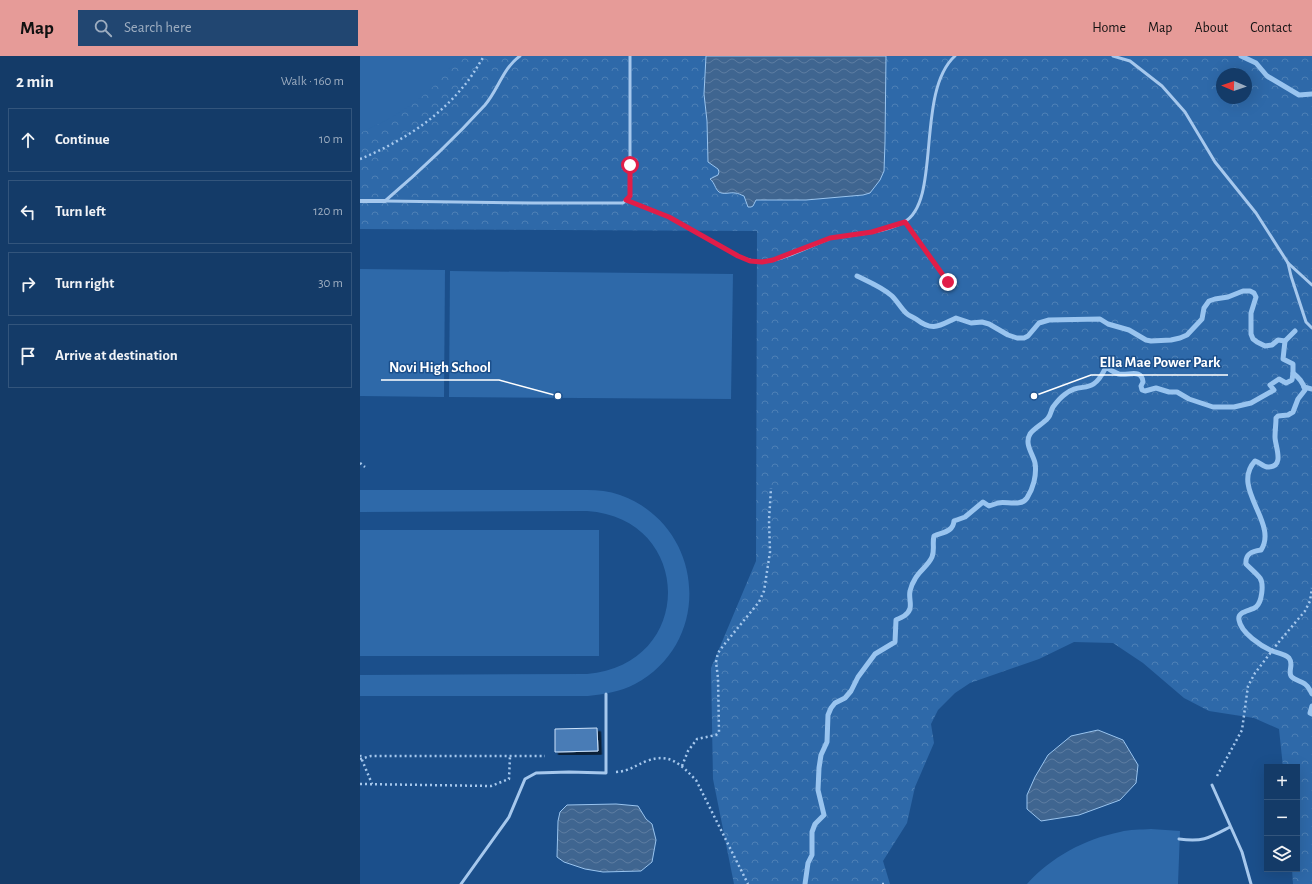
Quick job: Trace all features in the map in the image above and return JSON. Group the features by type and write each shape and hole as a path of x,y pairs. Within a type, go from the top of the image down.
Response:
{"street":[{"path":"360,201 385,201"}],"lane":[{"path":"385,201 412,178 486,104 511,62 520,56"},
{"path":"385,201 623,203 630,196 630,56"},
{"path":"626,200 669,217 738,256 750,261 762,262 796,252 830,238 872,232 905,222 915,214 920,204 925,179 933,106 938,83 945,67 955,56"},
{"path":"1113,56 1130,61 1151,77 1162,86 1185,112 1215,162 1256,213 1288,263 1312,285"},
{"path":"1288,263 1306,322 1312,328"},
{"path":"461,884 509,817 524,779 536,773 606,773 606,694"},
{"path":"1212,785 1242,852 1251,884"},
{"path":"1179,839 1193,841 1204,840 1230,827"}],"path":[{"path":"360,159 393,143 417,129 436,115 463,87 484,56"},
{"path":"905,222 948,282"},
{"path":"360,463 365,467"},
{"path":"682,766 688,751 697,739 716,735 719,732 718,678 716,662 718,653 759,602 764,591 770,552 769,520 771,488"},
{"path":"1212,785 1242,730 1248,686 1255,673 1272,650 1305,611 1310,601 1312,588"},
{"path":"360,784 491,786 509,779 510,756"},
{"path":"372,784 360,757 545,756"},
{"path":"606,773 632,769 647,761 661,758 674,760 682,766 696,780 748,884"}],"green space":[{"path":"360,56 1312,56 1312,884 1293,884 1292,872 1300,872 1300,764 1283,764 1279,729 1254,718 1209,711 1184,698 1143,663 1113,643 1074,642 1039,659 970,683 955,693 938,710 931,724 934,743 915,787 907,823 883,861 890,884 734,884 713,779 711,668 756,561 757,231 360,229"},
{"path":"360,56 458,56 439,81 421,97 392,117 360,133"},
{"path":"360,269 445,270 444,397 360,396"},
{"path":"450,271 733,274 731,399 449,397"},
{"path":"360,490 591,490 620,495 648,510 669,531 683,557 689,585 688,613 678,641 661,665 635,684 618,691 588,696 360,696 360,675 587,674 623,665 648,646 663,620 668,592 663,563 647,538 622,520 587,511 360,512"},
{"path":"360,530 599,530 599,656 360,656"},
{"path":"1151,829 1180,831 1178,884 1027,884 1047,865 1069,850 1082,844 1094,839 1124,831"}],"water":[{"path":"706,56 886,56 884,171 880,180 870,193 863,195 806,200 756,200 753,206 748,207 744,196 736,193 719,192 710,179 718,175 718,169 708,162 707,121 704,94"},
{"path":"1098,730 1123,740 1138,765 1136,783 1120,800 1079,815 1041,821 1027,809 1027,795 1035,777 1048,755 1071,736"},
{"path":"616,804 638,806 646,819 652,824 656,840 652,862 641,871 603,872 585,869 564,862 557,857 558,821 560,812 567,805"}],"building":[{"path":"597,728 598,751 555,752 555,729"}],"waterway":[{"path":"1241,56 1256,63 1267,76 1299,95 1312,94"},
{"path":"857,276 888,293 907,314 932,327 956,318 971,323 982,322 989,324 1008,335 1017,338 1024,338 1028,336 1039,323 1049,320 1100,319 1108,324 1129,330 1146,340 1171,340 1187,335 1202,319 1204,308 1209,301 1228,297 1243,291 1250,291 1254,293 1256,297 1251,313 1251,334 1253,339 1265,346 1272,345 1278,340 1285,341 1295,331"},
{"path":"1285,341 1283,359 1293,364 1293,373"},
{"path":"805,884 808,863 812,855 812,832 815,824 824,815 818,790 819,768 821,755 827,742 828,715 831,708 835,703 845,698 851,691 858,677 875,654 895,642 896,620 904,616 909,610 911,588 917,576 932,557 934,536 950,530 954,521 965,517 983,502 989,506 998,503 1017,503 1024,501 1031,490 1035,472 1035,463 1028,445 1028,438 1030,434 1048,418 1053,407 1063,396 1070,391 1091,386 1100,378 1107,368 1119,374 1140,375 1143,382 1141,386 1142,390 1145,391 1156,388 1169,392 1177,392 1189,399 1213,407 1234,407 1251,403 1274,390 1270,385 1279,379 1286,383 1292,380 1293,373 1302,382 1305,390 1298,399 1293,412 1288,415 1278,416 1276,418 1275,437 1278,455 1277,463 1274,466 1267,467 1255,461 1249,471 1248,482 1264,528 1265,540 1261,550 1252,552 1248,555 1246,564 1260,578 1262,588 1258,605 1242,613 1239,620 1243,630 1262,646 1289,658 1291,662 1291,676 1306,685 1312,694"},
{"path":"1304,387 1312,389"},
{"path":"1312,706 1310,713 1312,714"}],"place":[{"name":"Novi High School","path":"558,396"},
{"name":"Ella Mae Power Park","path":"1034,396"}],"route":[{"path":"630,165 630,196 626,200 669,217 738,256 750,261 762,262 773,260 830,238 872,232 905,222 948,282"}]}
